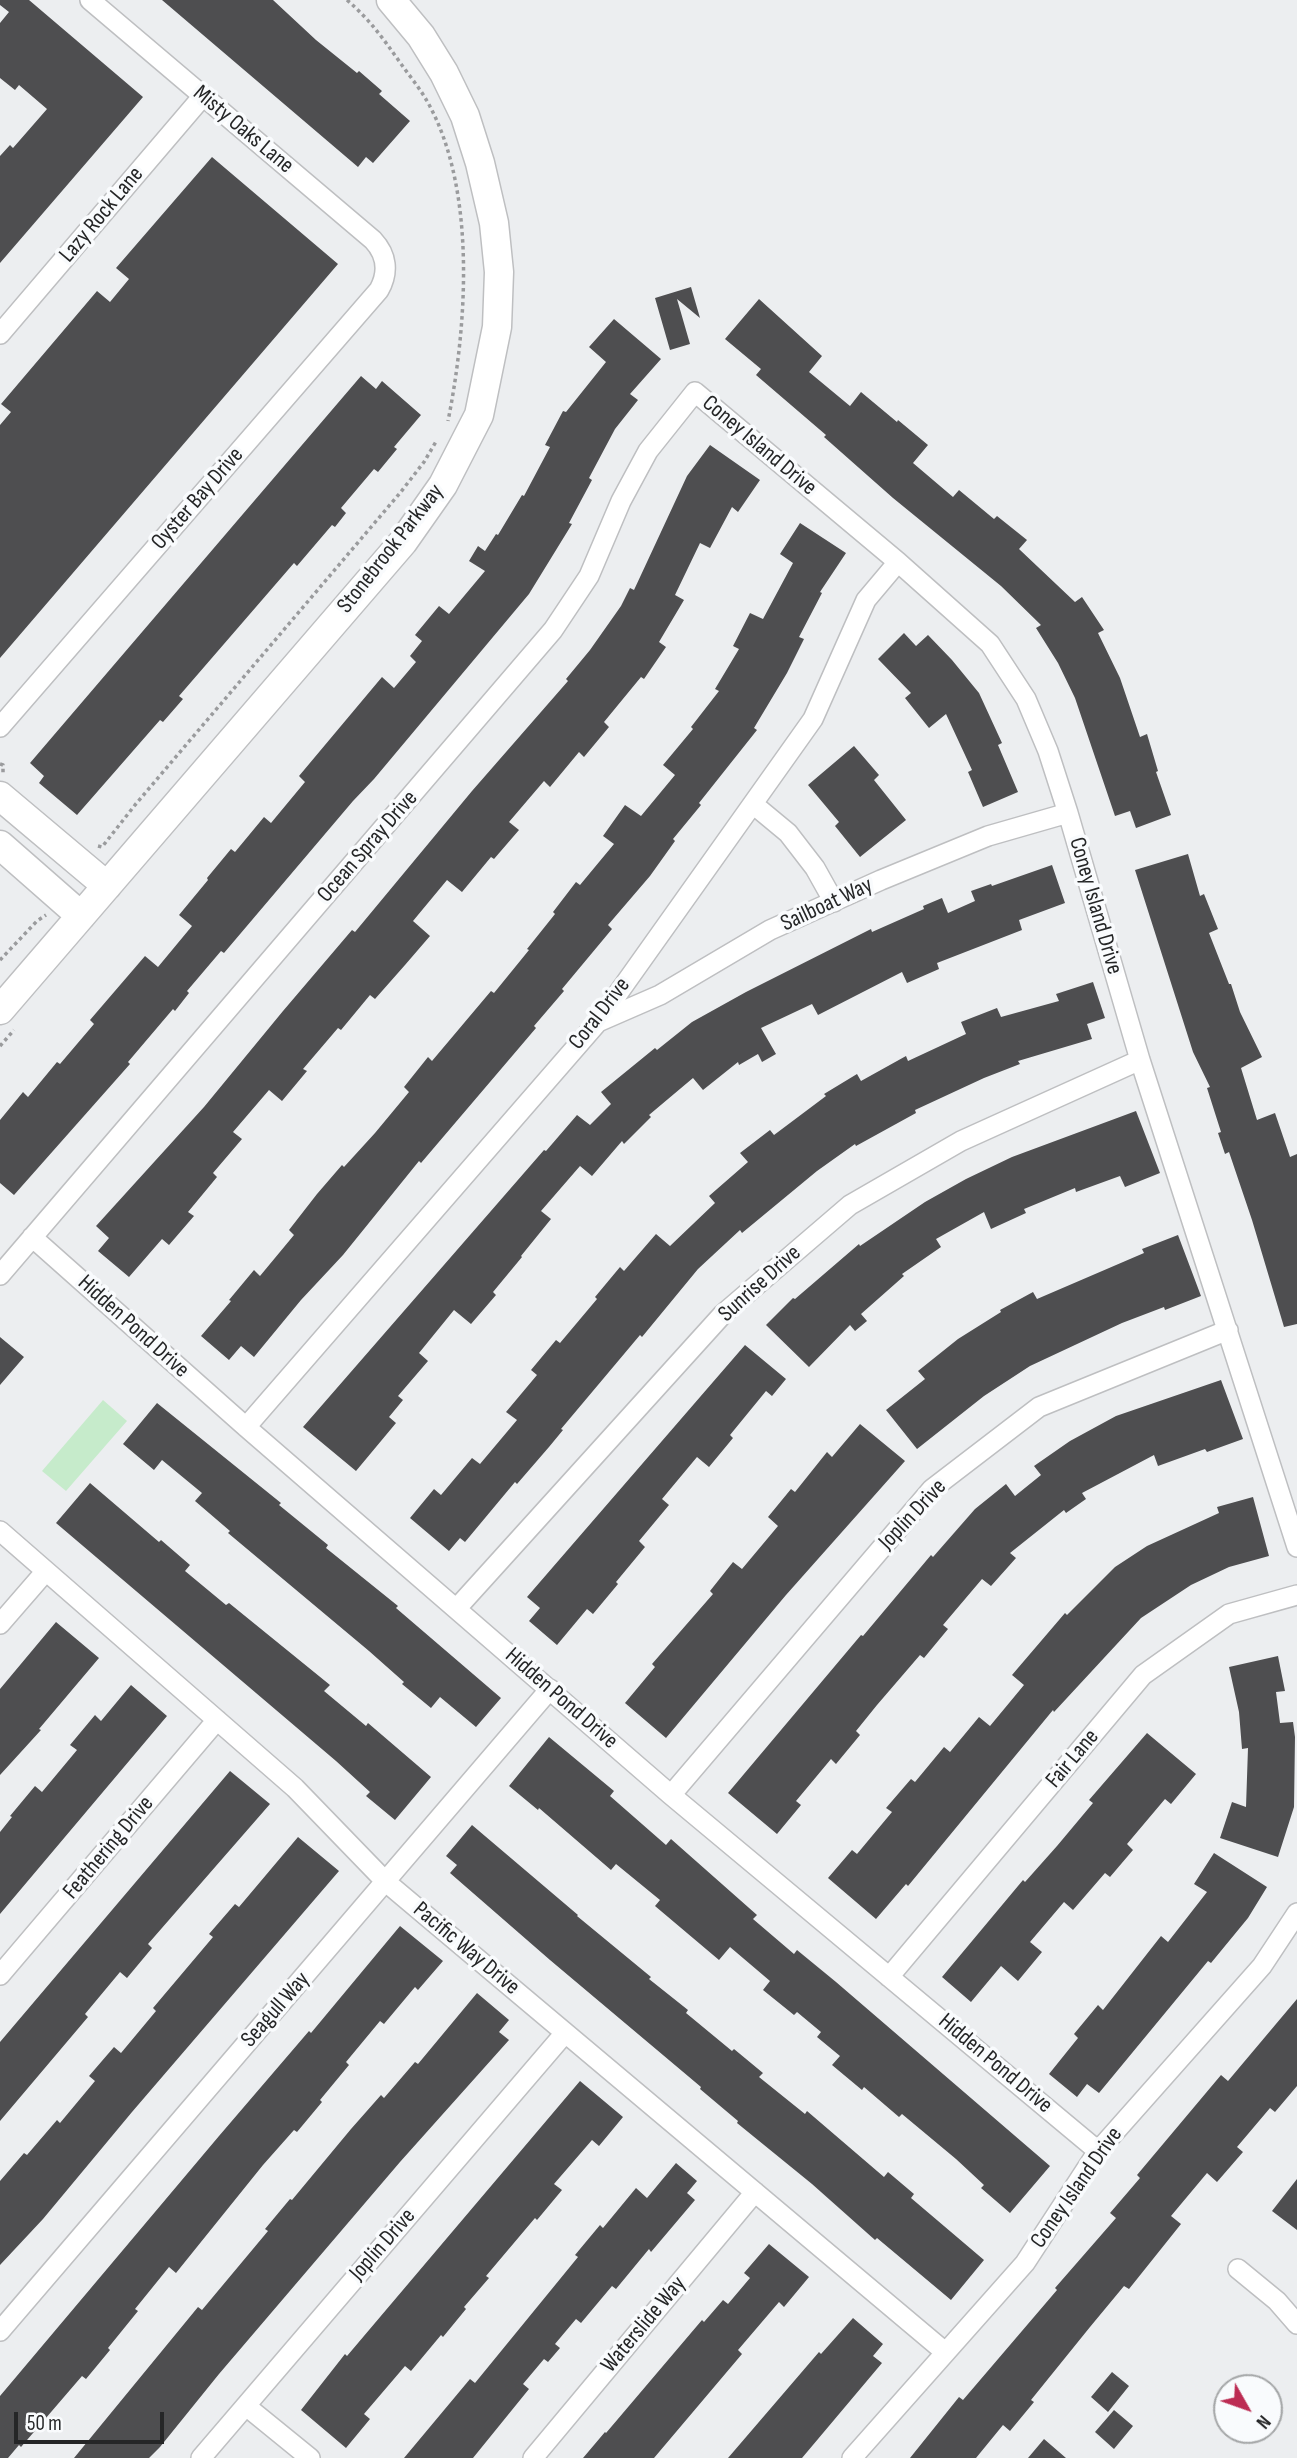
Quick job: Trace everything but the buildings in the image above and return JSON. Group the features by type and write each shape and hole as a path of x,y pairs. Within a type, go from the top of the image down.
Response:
{"street":[{"name":"Misty Oaks Lane","path":"90,0 373,240 380,247 386,266"},
{"name":"Stonebrook Parkway","path":"8,1019 81,916 404,542 443,485 479,415 497,327 499,272 494,223 480,163 465,116 444,73 421,36 391,0"},
{"name":"Lazy Rock Lane","path":"0,334 203,96"},
{"name":"Oyster Bay Drive","path":"0,727 379,290 386,266"},
{"name":"Coney Island Drive","path":"695,392 898,562 990,644 1026,699 1048,751 1068,813 1140,1060 1297,1547"},
{"name":"Ocean Spray Drive","path":"0,1275 553,631 589,576 621,501 648,451 695,392"},
{"name":"Coral Drive","path":"246,1427 597,1023 813,719 866,600 898,562"},
{"path":"0,796 107,886"},
{"path":"753,804 788,833 815,868 834,902"},
{"name":"Sailboat Way","path":"597,1023 660,995 771,930 988,836 1068,813"},
{"path":"0,845 81,916"},
{"name":"Sunrise Drive","path":"457,1608 723,1314 850,1205 961,1142 1140,1060"},
{"name":"Hidden Pond Drive","path":"32,1237 246,1427 671,1795 1098,2151"},
{"name":"Joplin Drive","path":"671,1795 932,1489 1039,1407 1228,1330"},
{"name":"Pacific Way Drive","path":"0,1531 295,1788 386,1882 945,2352"},
{"path":"0,1624 46,1571"},
{"name":"Fair Lane","path":"889,1977 1143,1675 1229,1614 1297,1595"},
{"name":"Seagull Way","path":"0,2330 550,1689"},
{"name":"Feathering Drive","path":"0,1975 217,1720"},
{"name":"Coney Island Drive","path":"852,2458 1025,2263 1098,2151 1262,1966 1297,1913"},
{"name":"Joplin Drive","path":"201,2458 565,2032"},
{"name":"Waterslide Way","path":"533,2458 755,2193"},
{"path":"1238,2269 1277,2301 1297,2324"},
{"path":"246,2406 310,2458"}],"path":[{"path":"97,846 102,847 135,804 400,493 424,462 448,421 464,305 463,243 455,184 444,141 427,101 371,20 347,0"},
{"path":"0,960 49,912"},
{"path":"0,1046 8,1019"}],"green space":[{"path":"103,1400 127,1421 66,1491 42,1471"}]}
